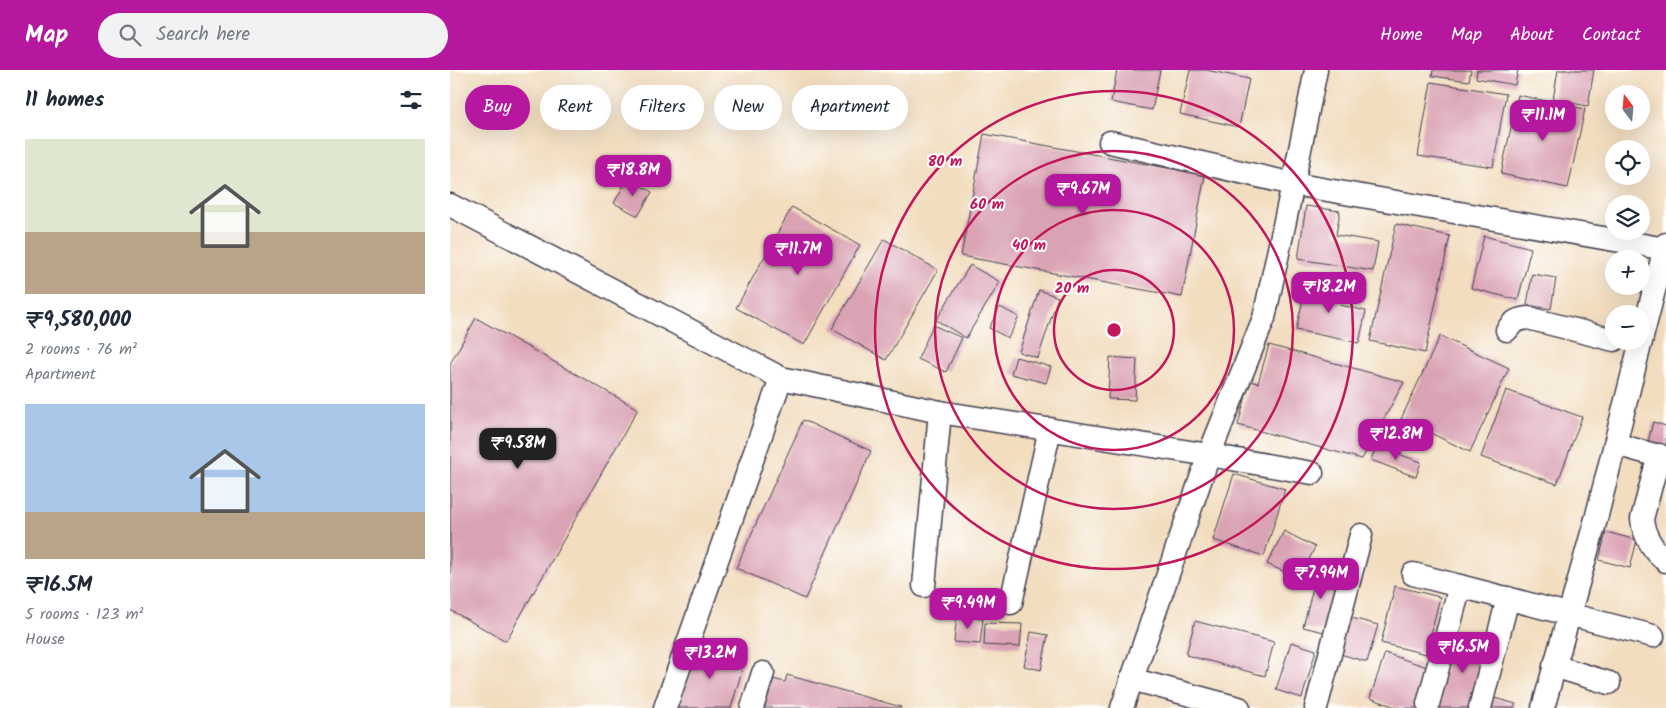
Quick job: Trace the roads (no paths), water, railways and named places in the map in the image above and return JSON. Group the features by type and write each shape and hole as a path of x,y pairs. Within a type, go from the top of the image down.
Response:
{"street":[{"path":"1122,708 1209,454 1264,318 1294,184 1316,70"},
{"path":"1110,142 1294,184 1665,256 1648,305"},
{"path":"450,205 781,378 940,412 1209,454 1312,473"},
{"path":"1507,330 1513,322 1520,318 1528,318 1605,338"},
{"path":"1543,708 1615,444 1634,350"},
{"path":"665,708 781,378"},
{"path":"924,586 940,412"},
{"path":"1011,603 1050,430"},
{"path":"1615,444 1662,457 1642,519 1642,528 1660,556 1666,561"},
{"path":"1316,708 1361,535"},
{"path":"1413,574 1653,636"},
{"path":"1428,704 1460,586"},
{"path":"1480,708 1508,598"},
{"path":"1554,666 1609,684"},
{"path":"752,708 763,673"},
{"path":"1131,679 1239,708"}]}
